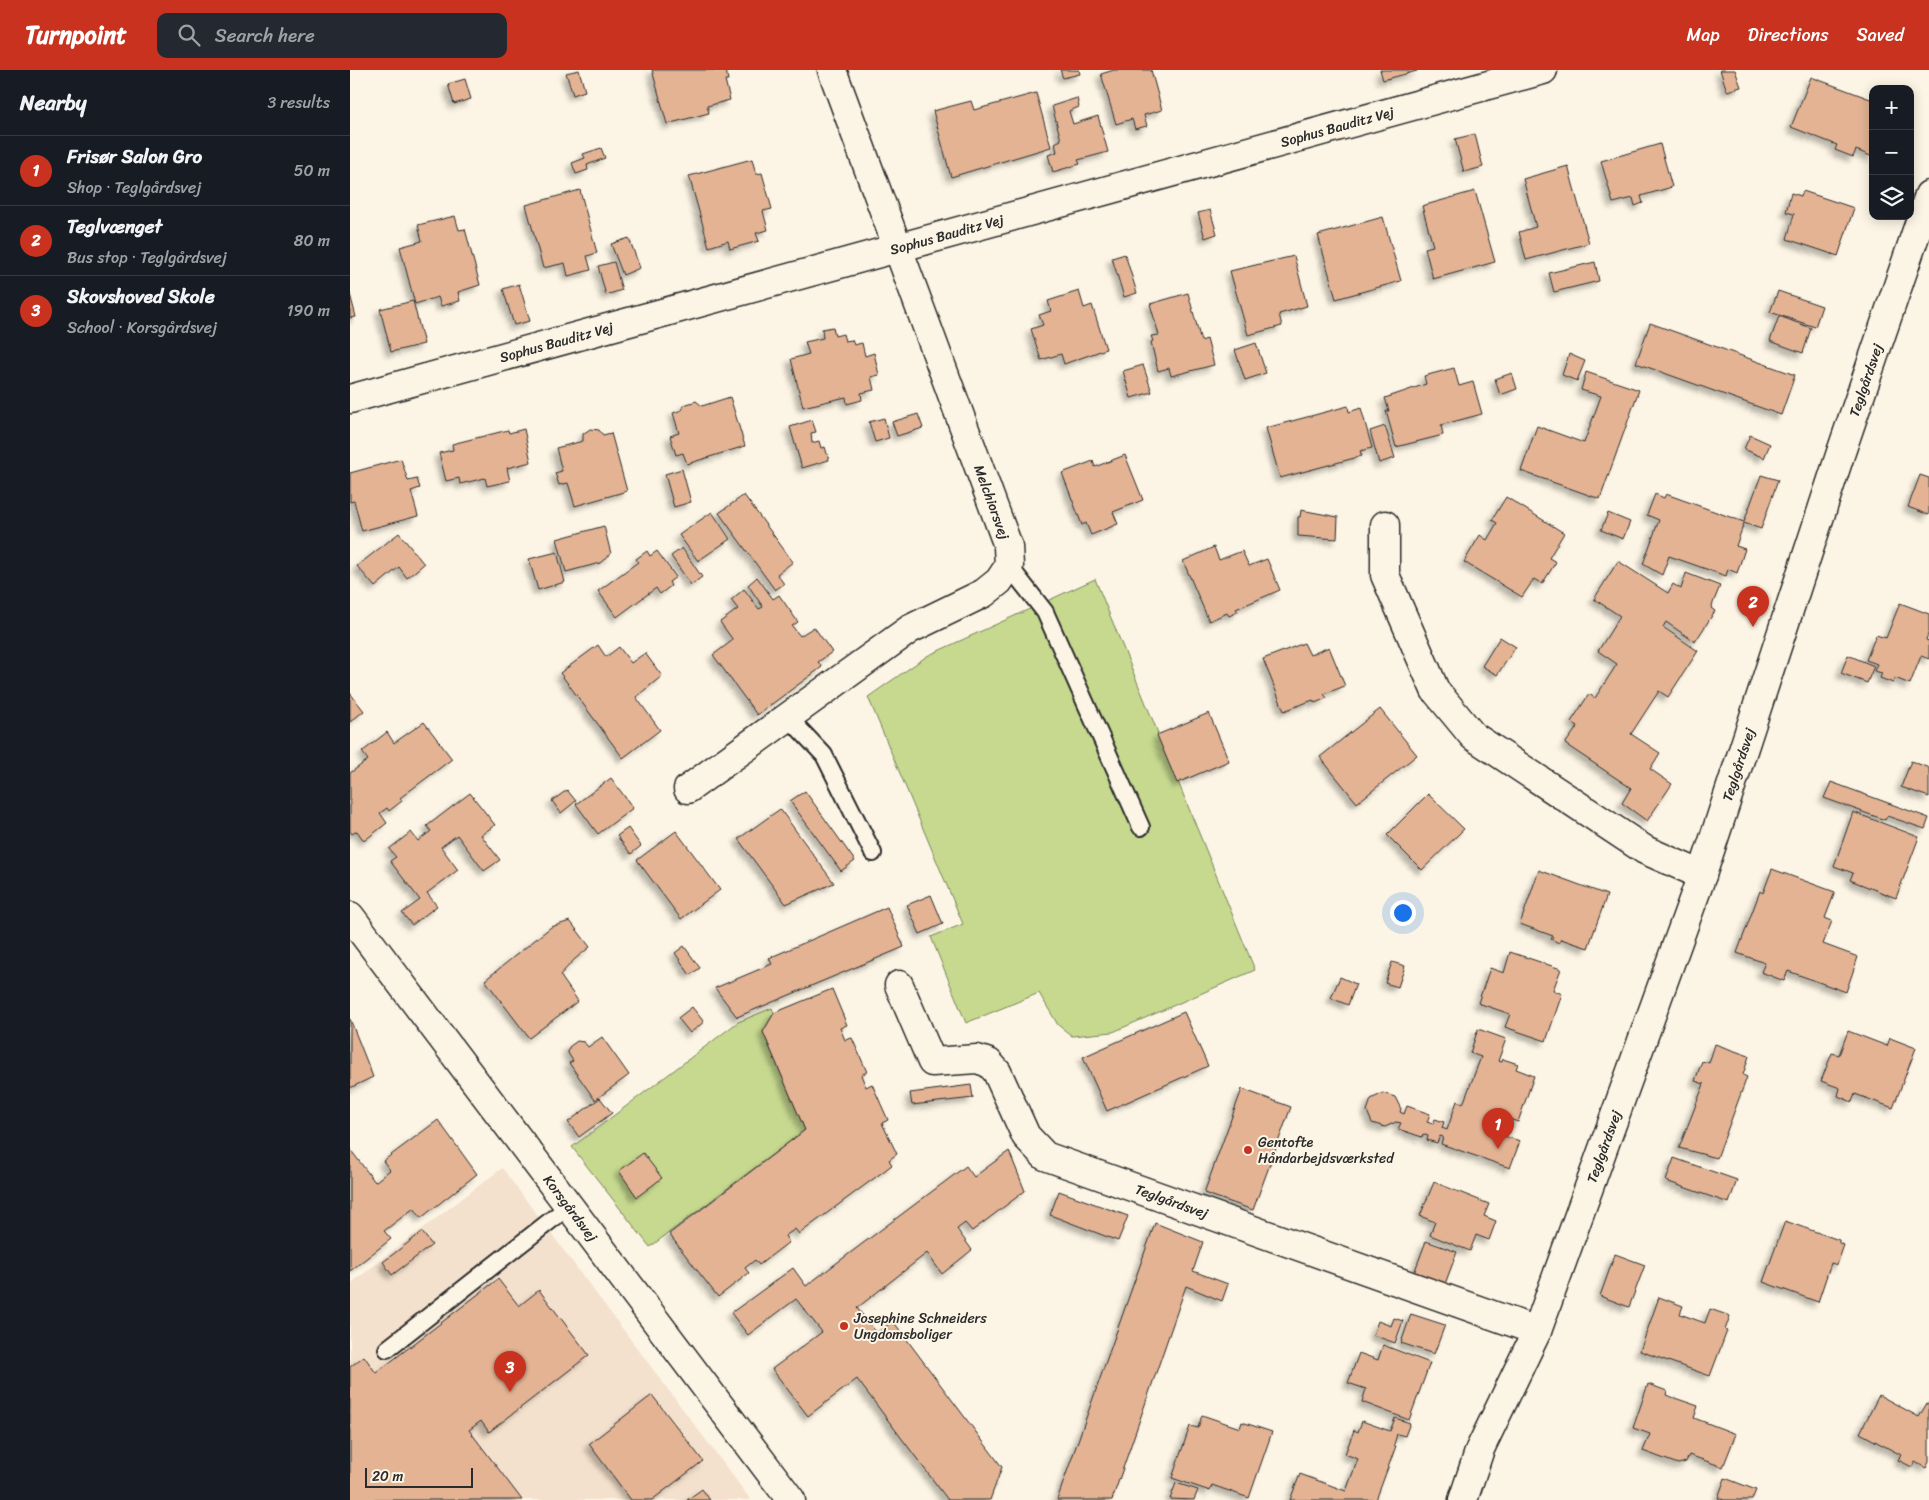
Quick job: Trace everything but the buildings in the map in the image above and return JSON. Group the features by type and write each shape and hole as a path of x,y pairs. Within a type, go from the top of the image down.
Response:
{"street":[{"name":"Melchiorsvej","path":"832,70 1008,546 1009,566"},
{"name":"Sophus Bauditz Vej","path":"350,399 1543,70"},
{"name":"Teglgårdsvej","path":"1463,1500 1480,1449 1537,1331 1702,875 1929,195"},
{"path":"1384,525 1385,575 1435,690 1473,736 1645,850 1702,875"},
{"path":"688,789 910,628 984,593 999,581 1009,566"},
{"name":"Korsgårdsvej","path":"350,916 791,1500"},
{"name":"Teglgårdsvej","path":"899,985 932,1062 977,1059 989,1063 998,1072 1026,1136 1045,1156 1537,1331"}],"lane":[{"path":"1009,566 1045,612 1141,827"},
{"path":"788,716 824,755 873,853"},
{"path":"388,1349 569,1206"}],"shaded area":[{"path":"502,1168 751,1500 350,1500 350,1284"}],"green space":[{"path":"1095,579 1255,970 1113,1032 1072,1036 1058,1025 1039,993 966,1023 931,937 963,924 868,697 927,656"},
{"path":"772,1008 774,1013 763,1032 805,1130 650,1247 572,1147 738,1022"}],"place":[{"name":"Teglvænget","path":"1753,627"},
{"name":"Frisør Salon Gro","path":"1498,1149"},
{"name":"Gentofte Håndarbejdsværksted","path":"1248,1150"},
{"name":"Josephine Schneiders Ungdomsboliger","path":"844,1326"},
{"name":"Skovshoved Skole","path":"510,1392"}]}
